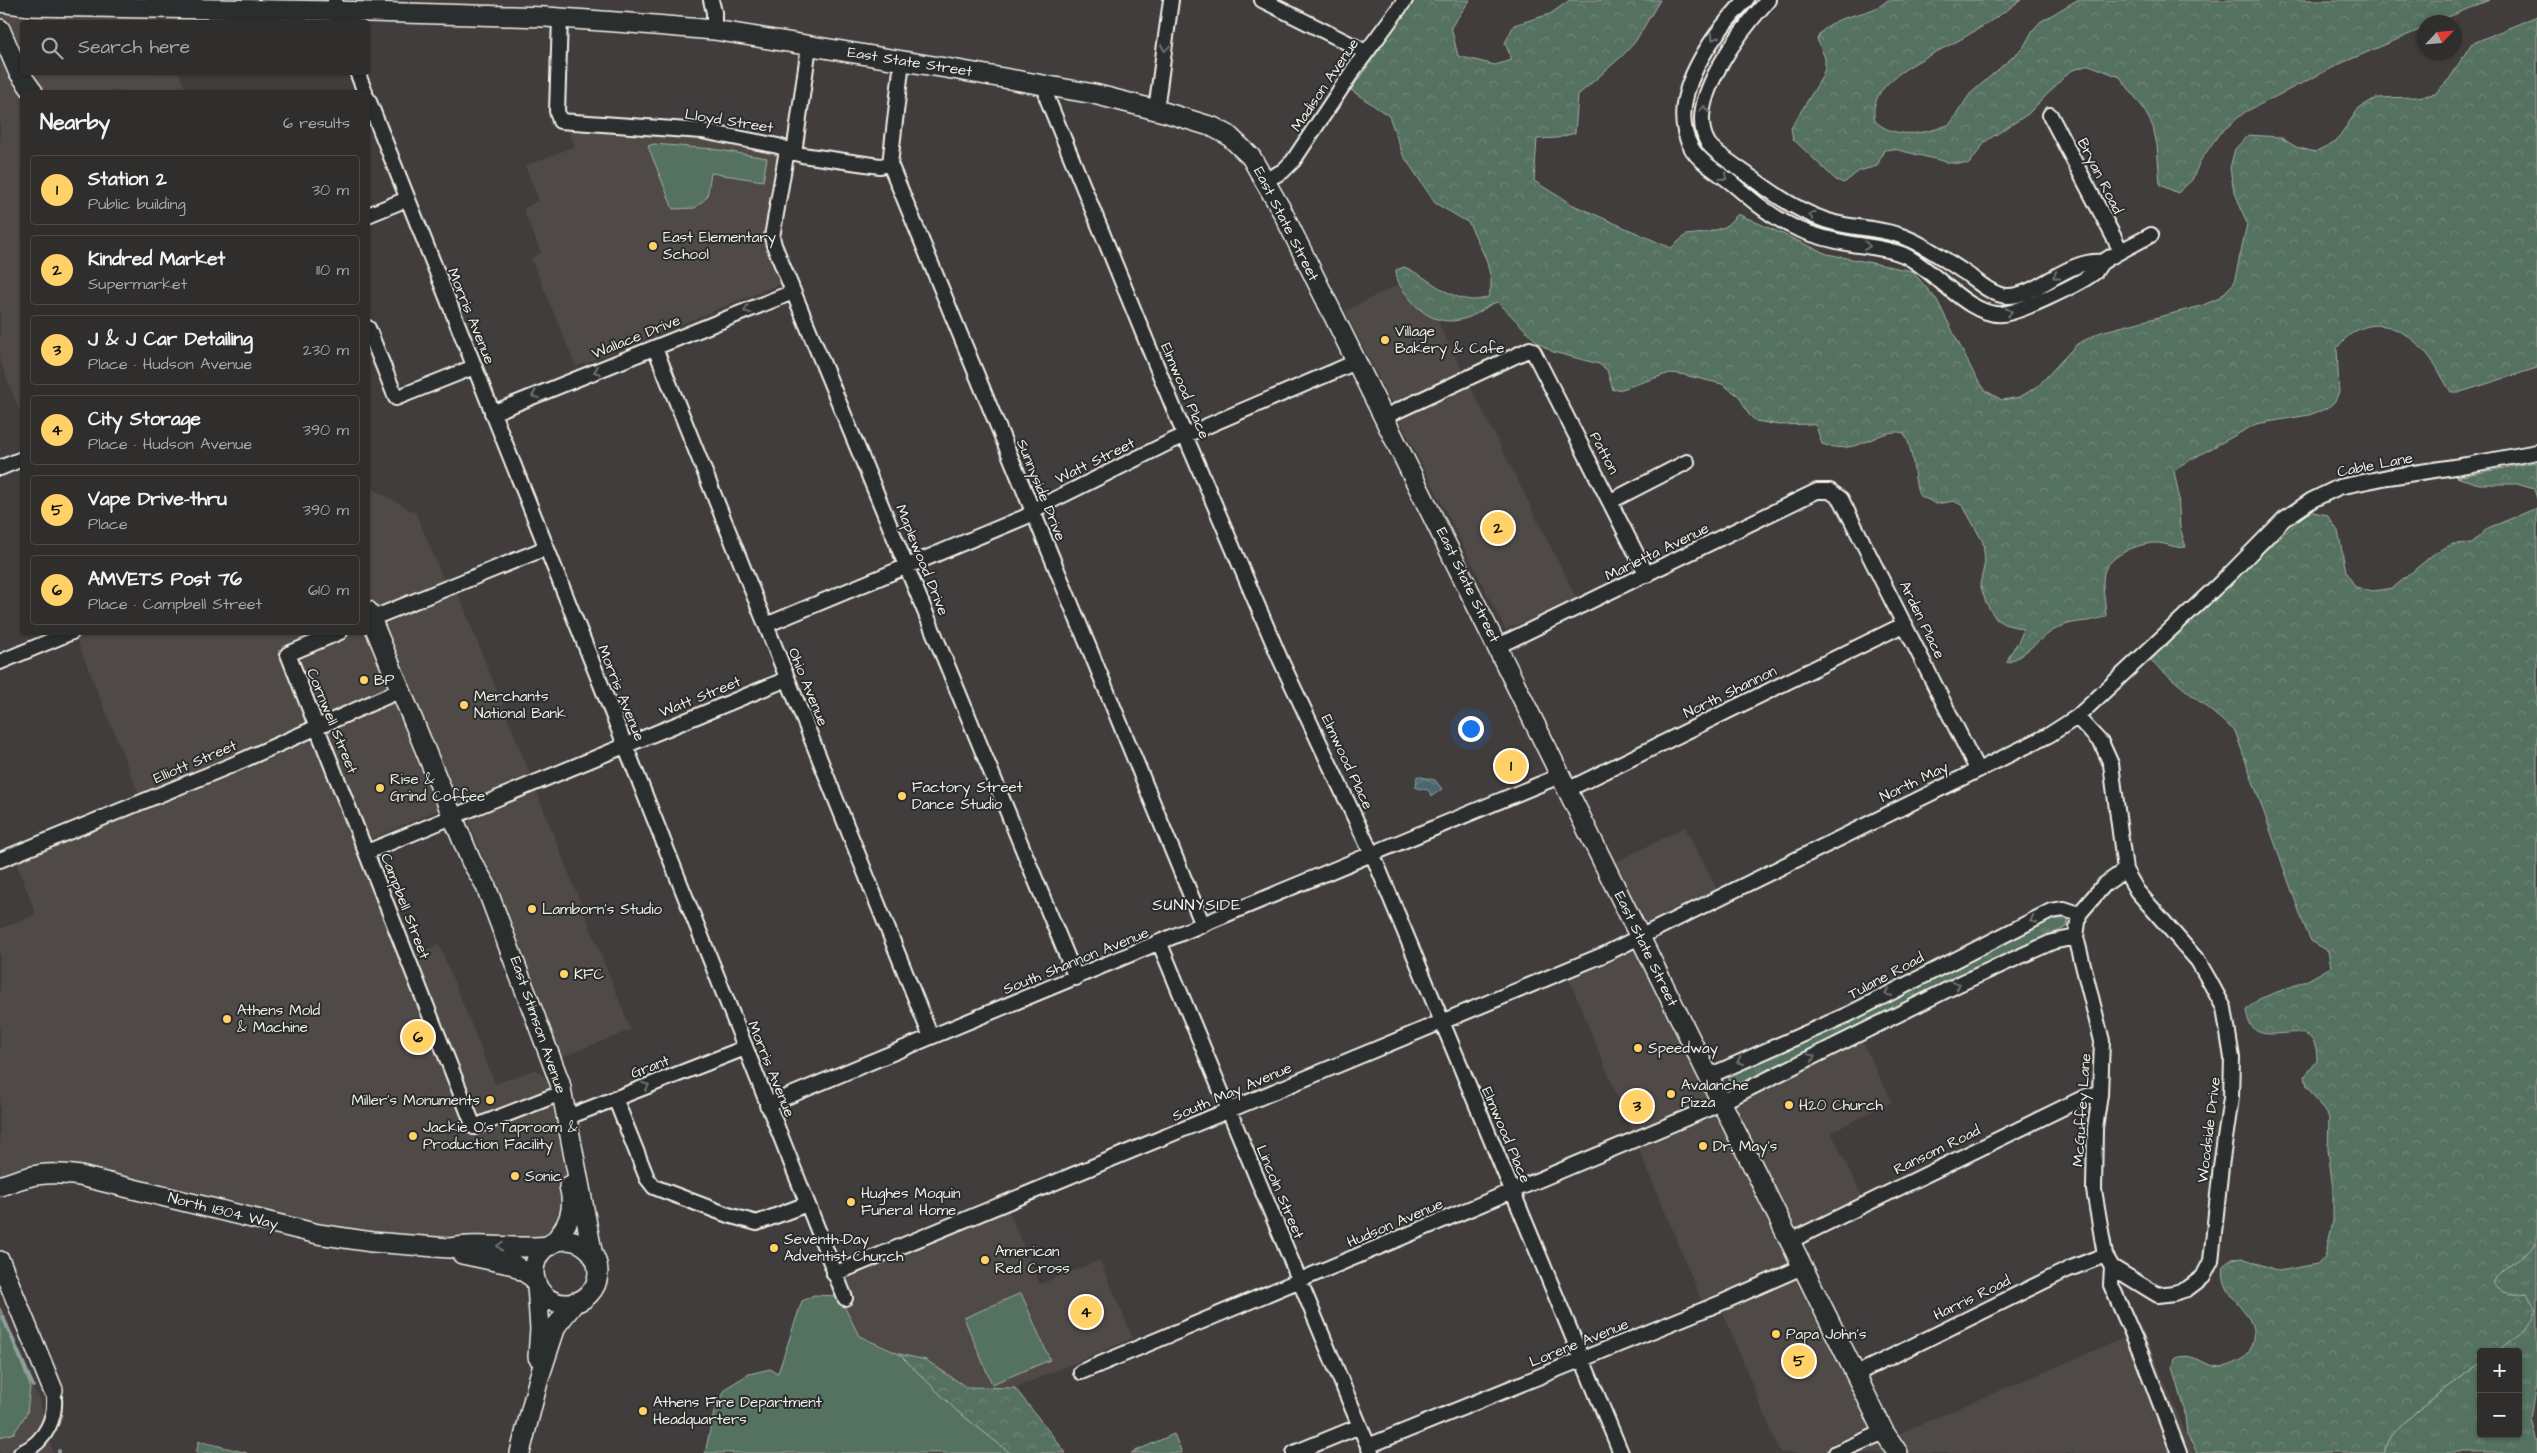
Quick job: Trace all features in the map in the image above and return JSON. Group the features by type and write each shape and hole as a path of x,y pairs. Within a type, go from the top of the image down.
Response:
{"main road":[{"name":"East State Street","path":"0,2 52,6 336,11 560,18 714,30 1046,84 1156,110 1208,125 1228,135 1251,157 1266,180 1498,646 1802,1267 1884,1432 1898,1453"},
{"path":"32,20 39,13 52,6"},
{"path":"0,29 5,54 20,74"},
{"path":"21,75 32,90"},
{"path":"29,75 33,90"},
{"name":"East Stimson Avenue","path":"370,619 402,690 471,861 486,884 539,1023 560,1083 568,1117 593,1256"},
{"name":"East Stimson Avenue","path":"471,861 475,887 541,1060 551,1097 572,1202 568,1222 551,1244"},
{"name":"North 1804 Way","path":"0,1186 35,1175 53,1172 80,1176 318,1234 372,1242 449,1248 464,1246 525,1248 551,1244"},
{"path":"536,1282 545,1296 553,1301 561,1303 575,1302 587,1296 595,1283 597,1268 593,1256 577,1242 562,1241 551,1244 542,1251 536,1263 536,1282 540,1329 539,1378"},
{"name":"North 1804 Way","path":"449,1248 467,1255 514,1265 536,1282"},
{"path":"0,1260 53,1390"},
{"path":"520,1453 539,1378 556,1326 575,1302"},
{"name":"East State Street","path":"1884,1432 1890,1453"}],"street":[{"path":"711,0 714,30"},
{"path":"1156,110 1171,0"},
{"path":"1262,0 1366,52"},
{"name":"Madison Avenue","path":"1266,180 1283,171 1293,161 1366,52 1404,0"},
{"path":"1746,0 1718,30 1704,53 1689,84 1684,106 1684,128 1691,147 1696,153 1759,206 1798,229 1835,241 1889,250 1904,255 1920,263 1970,304 1986,313 2002,314 2022,309 2094,272 2102,262 2150,235"},
{"path":"1768,0 1740,32 1715,74 1704,105 1703,127 1708,144 1801,211 1835,223 1895,234 1919,243 1992,291 2006,296 2020,293 2088,261 2102,262"},
{"name":"Lloyd Street","path":"560,18 558,111 560,121 702,131 778,146 790,152 880,166 890,164"},
{"name":"Maplewood Drive","path":"809,46 790,152 772,237 1076,978"},
{"name":"Sunnyside Drive","path":"902,61 890,164 1203,925"},
{"path":"358,75 364,90"},
{"name":"Elmwood Place","path":"1046,84 1047,98 1186,436 1281,661 1372,854 1621,1453"},
{"name":"Morris Avenue","path":"370,104 845,1298"},
{"name":"Bryan Road","path":"2050,115 2121,251"},
{"path":"370,214 407,199"},
{"name":"Wallace Drive","path":"492,413 793,292"},
{"path":"370,333 396,398 474,367"},
{"name":"Ohio Avenue","path":"654,348 931,1038"},
{"name":"Patton","path":"1384,417 1530,349 1533,351 1611,501 1647,575"},
{"name":"Watt Street","path":"766,625 1032,512 1186,436 1356,362"},
{"name":"Cable Lane","path":"2177,621 2230,574 2284,519 2326,492 2388,477 2537,452"},
{"path":"0,468 20,460"},
{"path":"1611,501 1687,462"},
{"name":"Marietta Avenue","path":"1498,646 1818,491 1830,491"},
{"name":"Arden Place","path":"1830,491 1841,499 1977,769"},
{"path":"370,617 546,548"},
{"name":"North May","path":"1640,937 2049,735 2077,717 2177,621"},
{"name":"North Shannon","path":"1565,782 1905,624"},
{"path":"0,662 65,635"},
{"name":"Cornwell Street","path":"333,635 288,654 367,852"},
{"name":"Watt Street","path":"625,746 787,679"},
{"name":"Elliott Street","path":"0,860 317,728 402,690"},
{"name":"Woodside Drive","path":"2077,717 2102,744 2111,764 2125,870 2138,891 2198,960 2224,1008 2228,1024 2233,1076 2211,1261 2203,1277 2187,1288 2174,1293 2158,1295 2112,1267"},
{"name":"Campbell Street","path":"551,1097 474,1127 367,852 625,746"},
{"name":"South Shannon Avenue","path":"767,1105 1160,944 1372,854 1565,782"},
{"path":"1721,1102 1961,983 2052,942 2076,937 2079,914 2104,885 2125,870"},
{"name":"Tulane Road","path":"1709,1076 1849,1014 2051,911 2064,909 2079,914"},
{"name":"South May Avenue","path":"834,1274 1562,973 1640,937"},
{"name":"McGuffey Lane","path":"2076,937 2102,1041 2100,1095 2095,1128 2093,1169 2096,1207 2105,1255 2112,1267 2110,1285 2141,1353 2179,1453"},
{"name":"Lincoln Street","path":"1160,944 1369,1450"},
{"name":"Grant","path":"568,1117 744,1048"},
{"name":"Ransom Road","path":"1790,1241 2087,1096 2100,1095"},
{"path":"615,1098 647,1178 654,1187 728,1215 757,1223 807,1204"},
{"name":"Hudson Avenue","path":"1081,1372 1721,1102"},
{"name":"Harris Road","path":"1856,1374 2064,1271 2105,1255"},
{"name":"Lorene Avenue","path":"1369,1450 1802,1267"},
{"path":"22,1453 34,1446 50,1424 54,1402 53,1390"},
{"path":"1294,1453 1360,1426"},
{"path":"1836,1453 1884,1432"}],"shaded area":[{"path":"0,0 155,15 157,20 20,20 20,75 180,75 186,90 20,90 20,413 0,360"},
{"name":"East Elementary School","path":"576,123 681,132 779,150 765,239 782,283 576,367 531,258 541,253 523,209 539,200 525,166 575,146 568,130"},
{"path":"1399,284 1413,303 1437,320 1579,603 1505,629 1345,311"},
{"path":"370,482 374,489 416,513 447,588 455,585 631,1030 559,1058 461,800 369,840 406,959 439,944 495,1084 536,1069 547,1080 570,1190 553,1243 372,1242 80,1176 0,1186 0,929 36,914 13,855 142,802 75,635 370,635"},
{"path":"1685,827 1718,892 1637,935 1724,1104 1860,1037 1892,1102 1831,1132 1863,1198 1792,1236 1895,1435 2143,1330 2194,1453 1780,1453 1721,1308 1707,1314 1564,967 1632,937 1600,870"},
{"path":"1007,1207 1040,1284 1100,1260 1133,1338 1015,1388 966,1387 926,1360 899,1354 859,1336 831,1279"},
{"path":"0,1308 30,1385 40,1398 46,1432 54,1453 0,1453"}],"green space":[{"path":"1414,0 1470,0 1451,27 1458,56 1495,65 1512,60 1505,43 1514,25 1550,14 1570,0 1660,0 1635,42 1578,95 1575,133 1557,138 1537,139 1534,181 1571,204 1671,248 1686,235 1705,233 1725,227 1738,214 1827,254 1912,271 1937,300 1975,376 1986,391 2002,400 2020,397 2038,386 2077,344 2101,332 2201,306 2219,298 2234,283 2247,224 2233,187 2230,168 2235,149 2248,135 2280,137 2296,147 2315,152 2336,141 2359,108 2376,98 2417,97 2435,94 2450,78 2471,44 2537,16 2537,368 2461,392 2451,392 2431,359 2410,337 2386,326 2373,325 2361,328 2349,336 2337,348 2339,392 2335,401 2328,408 2309,415 2256,424 2181,465 2174,471 2178,491 2180,528 2186,547 2160,543 2141,545 2118,556 2104,573 2106,616 2060,627 2007,663 2023,629 2004,624 1996,619 1986,603 1980,584 1985,562 1983,542 1963,506 1954,501 1936,504 1919,495 1912,456 1904,433 1886,434 1858,445 1847,447 1822,444 1816,426 1812,424 1779,425 1756,421 1749,415 1739,396 1722,384 1670,373 1622,389 1613,390 1607,370 1599,364 1553,352 1537,342 1498,302 1472,316 1453,321 1435,318 1418,308 1400,286 1396,270 1404,267 1455,296 1477,300 1488,297 1491,288 1491,278 1486,259 1469,223 1435,203 1403,155 1389,116 1351,90"},
{"path":"1888,0 2021,0 1993,20 1920,60 1891,80 1880,93 1875,106 1875,121 1892,131 1911,133 1931,130 1950,124 1970,94 2023,48 2040,22 2077,0 2489,0 2453,15 2417,15 2417,31 2342,63 2245,112 2219,134 2200,161 2192,180 2178,193 2160,185 2157,145 2153,127 2144,109 2120,77 2089,65 2070,71 2028,114 1986,141 1969,164 1951,163 1894,149 1884,150 1877,166 1859,171 1844,183 1836,180 1793,139 1791,128 1822,77 1825,68 1825,58 1817,39 1823,30 1840,19 1880,6"},
{"path":"654,144 713,149 767,158 763,181 711,173 707,197 695,208 673,209 648,146"},
{"path":"2537,462 2537,499 2534,489 2517,484 2479,484 2456,477"},
{"path":"2537,508 2537,1243 2532,1249 2507,1266 2493,1283 2500,1290 2508,1294 2527,1293 2536,1310 2533,1320 2501,1348 2477,1348 2477,1366 2441,1391 2410,1417 2388,1442 2384,1453 2197,1453 2187,1435 2184,1407 2173,1367 2175,1358 2192,1357 2212,1366 2229,1366 2247,1356 2253,1334 2251,1323 2246,1314 2227,1288 2224,1278 2224,1265 2232,1259 2242,1258 2279,1271 2317,1264 2325,1258 2333,1221 2333,1189 2328,1150 2329,1118 2307,1086 2305,1076 2317,1061 2314,1044 2307,1035 2260,1032 2251,1025 2246,1010 2259,999 2306,981 2331,967 2328,951 2311,941 2304,925 2235,731 2147,658 2309,511 2327,515 2338,531 2346,571 2355,587 2373,591 2393,588 2436,552 2453,544 2472,543 2488,528"},
{"path":"2048,915 2065,916 2068,921 2067,927 1916,997 1733,1088 1727,1075"},
{"path":"2537,1243 2537,1384 2531,1419 2537,1440 2537,1453 2384,1453 2388,1442 2410,1417 2441,1391 2477,1366 2477,1438 2522,1438 2522,1348 2501,1348 2526,1328 2527,1293 2508,1294 2500,1290 2493,1283 2507,1266 2532,1249"},
{"path":"1021,1293 1050,1360 992,1384 964,1318"},
{"path":"814,1295 839,1296 859,1336 899,1354 957,1411 1010,1453 705,1453 714,1412 726,1388 749,1374 770,1369 778,1373 802,1301"},
{"path":"0,1308 30,1386 27,1413 14,1433 0,1437"},
{"path":"899,1354 926,1360 966,1387 1015,1388 1066,1453 1010,1453 957,1411"},
{"path":"1174,1434 1182,1453 1131,1453"},
{"path":"199,1441 247,1453 196,1453"}],"water":[{"path":"1417,776 1435,780 1442,789 1432,796 1428,790 1416,788"}],"waterway":[{"path":"3,1317 33,1386"}],"place":[{"name":"East Elementary School","path":"653,246"},
{"name":"Village Bakery & Cafe","path":"1385,340"},
{"name":"Kindred Market","path":"1498,528"},
{"name":"BP","path":"364,680"},
{"name":"Merchants National Bank","path":"464,705"},
{"name":"Station 2","path":"1511,766"},
{"name":"Rise & Grind Coffee","path":"380,788"},
{"name":"Factory Street Dance Studio","path":"902,796"},
{"name":"Lamborn's Studio","path":"532,909"},
{"name":"KFC","path":"564,974"},
{"name":"Athens Mold & Machine","path":"227,1019"},
{"name":"AMVETS Post 76","path":"418,1037"},
{"name":"Speedway","path":"1638,1048"},
{"name":"Avalanche Pizza","path":"1671,1094"},
{"name":"Miller's Monuments","path":"490,1100"},
{"name":"H20 Church","path":"1789,1105"},
{"name":"J & J Car Detailing","path":"1637,1106"},
{"name":"Jackie O's Taproom & Production Facility","path":"413,1136"},
{"name":"Dr. May's","path":"1703,1146"},
{"name":"Sonic","path":"515,1176"},
{"name":"Hughes Moquin Funeral Home","path":"851,1202"},
{"name":"Seventh-Day Adventist Church","path":"774,1248"},
{"name":"American Red Cross","path":"985,1260"},
{"name":"City Storage","path":"1086,1312"},
{"name":"Papa John's","path":"1776,1334"},
{"name":"Vape Drive-thru","path":"1799,1361"},
{"name":"Athens Fire Department Headquarters","path":"643,1411"}],"district":[{"name":"SUNNYSIDE","path":"1197,905"}]}
